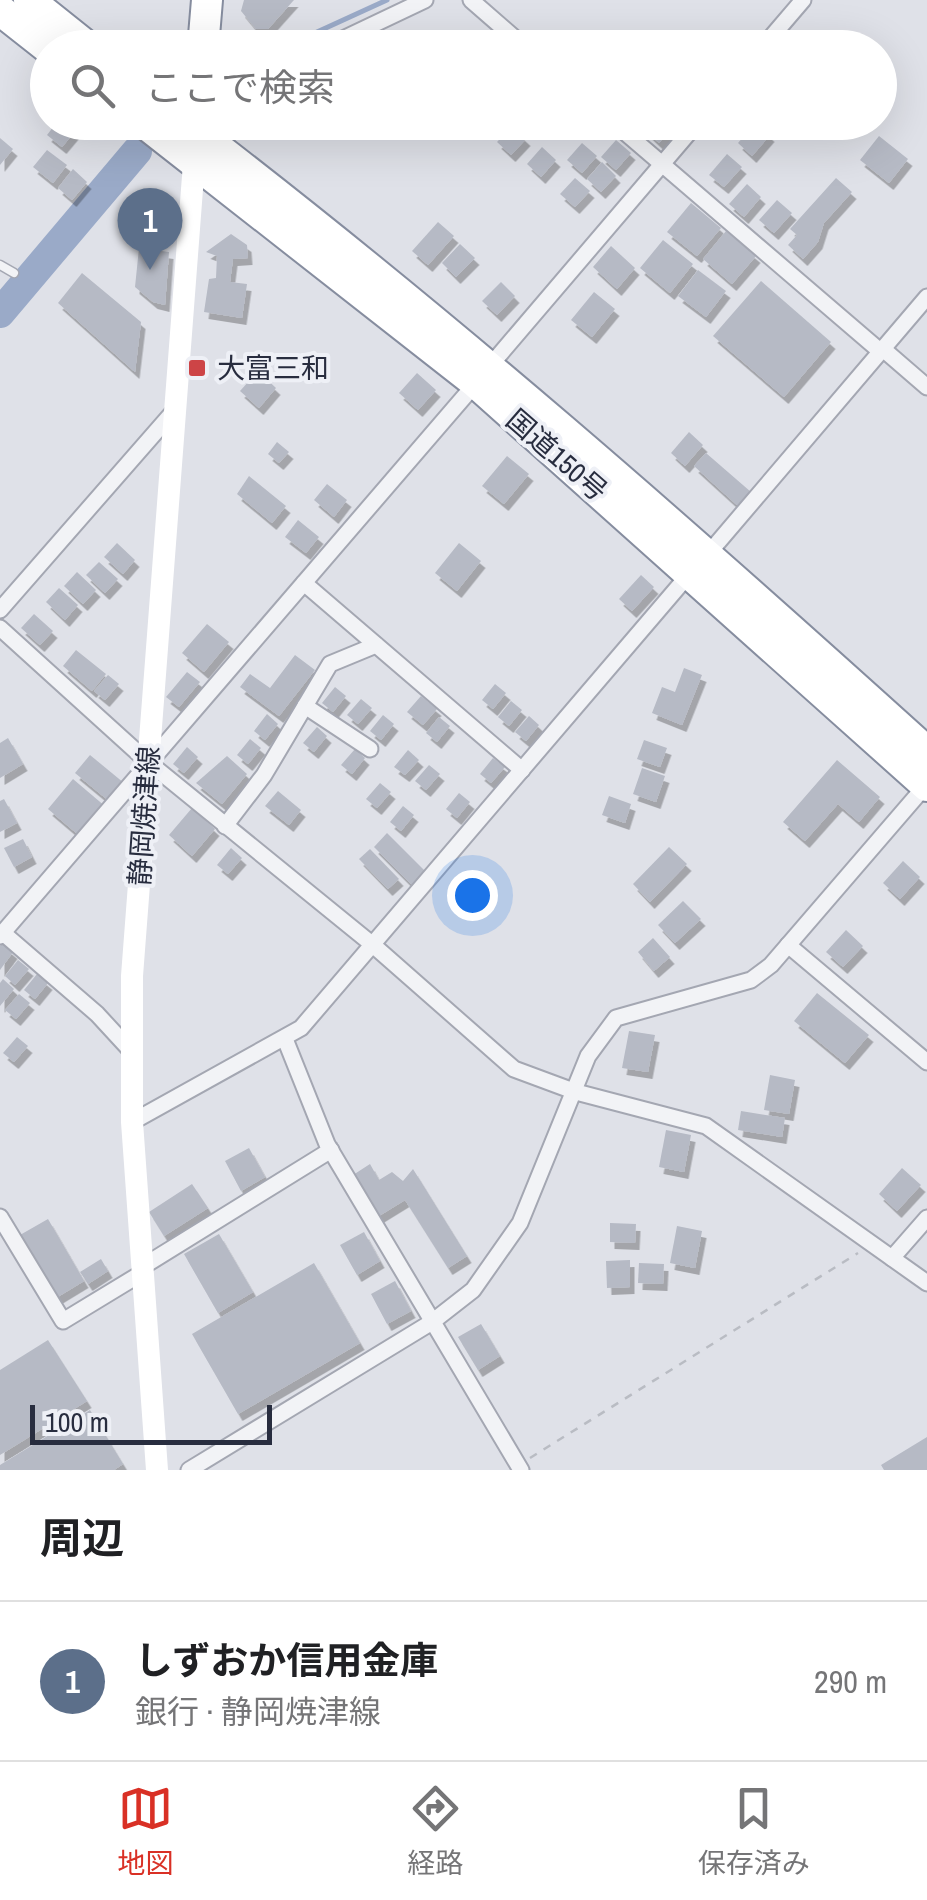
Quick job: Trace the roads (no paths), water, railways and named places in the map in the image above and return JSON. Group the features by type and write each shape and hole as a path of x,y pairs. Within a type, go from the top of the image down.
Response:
{"highway":[{"path":"30,0 67,30"},
{"path":"204,30 207,0"},
{"path":"0,10 30,34"},
{"name":"国道150号","path":"200,140 927,752"},
{"name":"国道150号","path":"699,563 927,785"}],"main road":[{"name":"静岡焼津線","path":"157,1470 132,1122 132,976 194,140"}],"street":[{"path":"362,30 425,0"},
{"path":"471,0 505,30"},
{"path":"777,30 803,0"},
{"path":"634,140 927,387"},
{"path":"132,1052 97,1014 2,934 683,140"},
{"path":"132,1122 302,1028 927,297"},
{"path":"0,610 174,411"},
{"path":"304,582 522,770"},
{"path":"0,628 148,762 373,946 514,1069 576,1092 706,1126 927,1284"},
{"path":"226,826 264,775 330,664 376,645"},
{"path":"304,706 370,749"},
{"path":"196,1468 432,1322 473,1290 505,1248 576,1092 588,1056 616,1018 750,980 788,945 927,785"},
{"path":"788,945 927,1062"},
{"path":"285,1040 330,1150 520,1468"},
{"path":"0,1216 62,1321 330,1150"},
{"path":"892,1258 927,1218"}],"lane":[{"path":"0,265 14,273"}],"waterway":[{"path":"321,30 387,0"},
{"path":"0,313 137,151"}],"place":[{"name":"しずおか信用金庫","path":"150,270"},
{"name":"大富三和","path":"197,368"}]}
